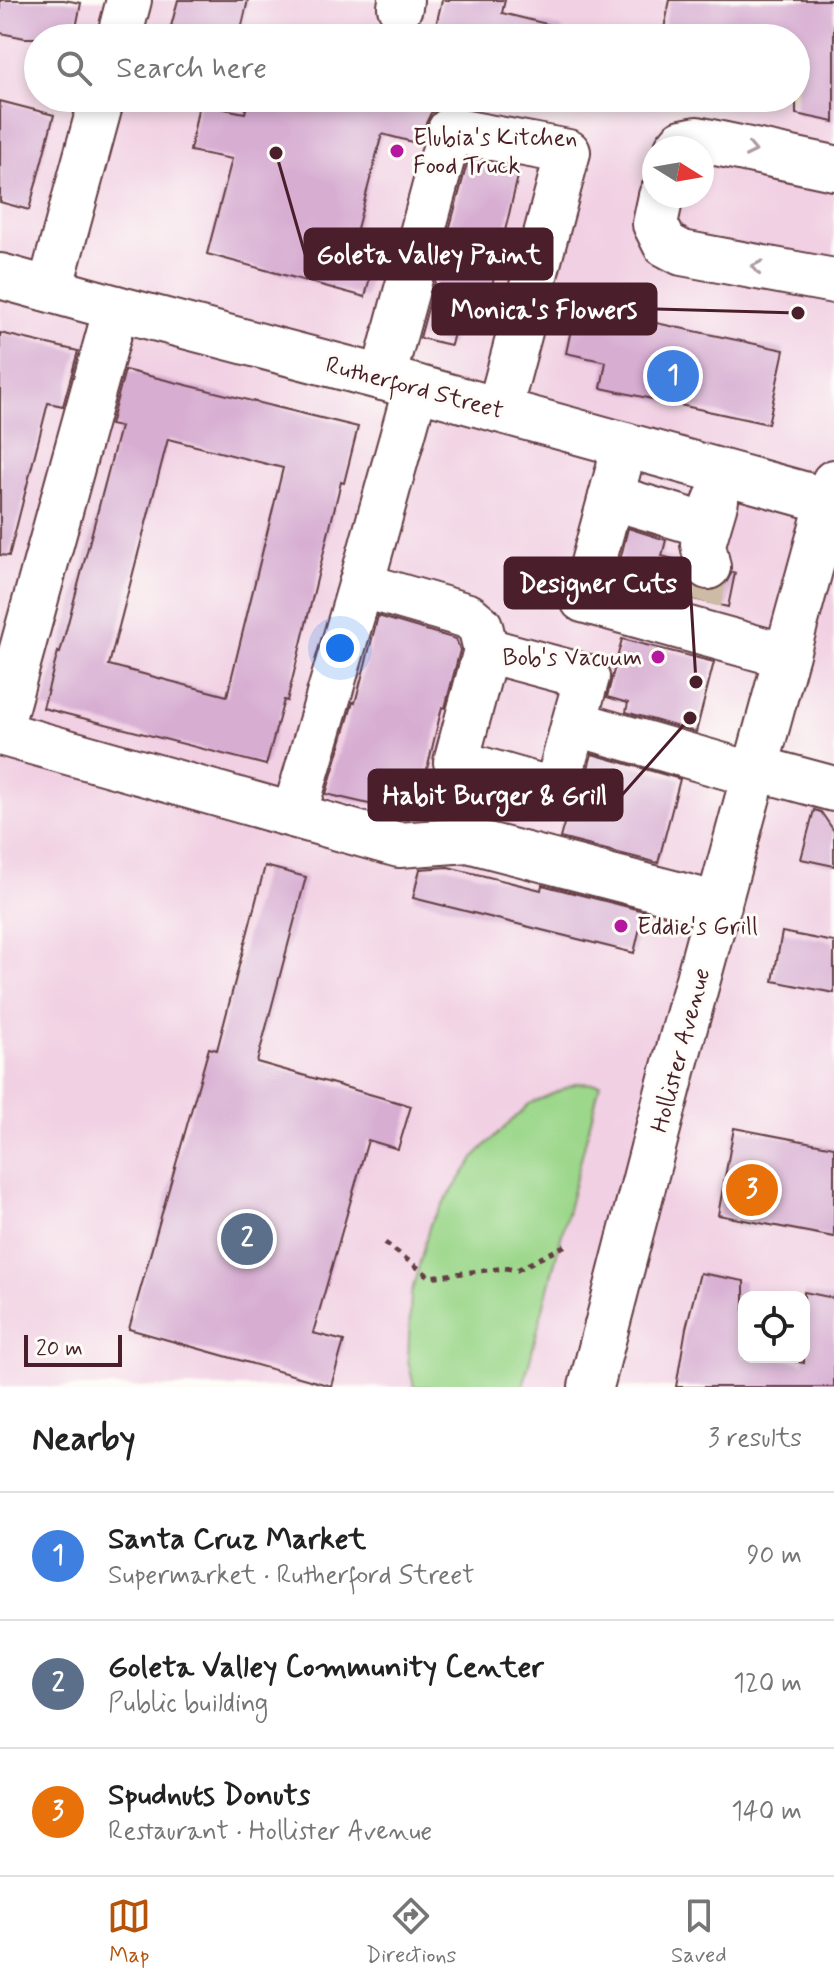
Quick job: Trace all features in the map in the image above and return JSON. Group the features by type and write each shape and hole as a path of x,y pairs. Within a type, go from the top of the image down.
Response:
{"street":[{"path":"123,24 129,0"},
{"path":"50,289 98,112"},
{"path":"294,815 361,585 450,130 568,152 499,410"},
{"path":"714,143 834,168"},
{"path":"658,208 655,224 665,244 682,253 834,281"},
{"name":"Rutherford Street","path":"0,276 724,471 831,492"},
{"path":"116,308 0,731 399,845 468,840 719,905"},
{"path":"625,445 583,600 699,587"},
{"path":"699,587 724,471"},
{"name":"Hollister Avenue","path":"591,1387 786,656 822,572 831,492"},
{"path":"611,497 699,587 786,656"},
{"path":"361,585 468,616 480,626 486,650 456,762 556,791 587,677 486,650"},
{"path":"574,723 755,772 834,789"}],"path":[{"path":"385,1243 430,1277 505,1268 517,1270 568,1244"}],"shaded area":[{"path":"0,0 834,0 834,1387 0,1387"}],"green space":[{"path":"577,1083 600,1084 523,1387 414,1387 408,1360 411,1295 430,1224 477,1154 529,1104"}],"building":[{"path":"0,0 81,3 77,24 24,24 24,38 0,33"},
{"path":"178,0 248,0 242,24 172,24"},
{"path":"442,0 505,0 502,13 547,24 436,24"},
{"path":"670,0 834,0 834,122 796,114 810,112 810,24 665,24"},
{"path":"0,101 24,107 24,112 54,115 29,210 0,202"},
{"path":"197,112 433,112 420,144 382,134 354,240 378,246 365,297 207,254 232,159 190,151"},
{"path":"468,160 519,172 490,294 465,288 451,345 420,338"},
{"path":"576,306 784,350 768,424 601,388 606,362 566,353"},
{"path":"0,333 78,351 63,406 48,403 9,556 0,555"},
{"path":"125,370 358,427 344,483 341,482 287,701 284,700 266,765 43,708 120,427 110,425","holes":["168,439 283,468 227,696 109,665"]},
{"path":"628,528 666,540 662,556 681,561 689,583 700,590 714,591 725,585 732,572 735,573 728,607 615,581"},
{"path":"378,616 456,639 460,650 445,708 442,707 416,815 326,794"},
{"path":"622,639 714,662 696,732 626,712 628,703 607,697"},
{"path":"592,754 680,779 658,863 560,838 567,813 580,797"},
{"path":"814,810 821,812 834,831 834,866 801,859"},
{"path":"265,866 306,877 257,1062 411,1106 398,1149 368,1140 313,1333 344,1341 331,1386 129,1329 209,1048 217,1050"},
{"path":"448,867 541,890 542,885 644,911 634,953 413,898 420,869"},
{"path":"782,932 834,942 834,993 773,981"},
{"path":"734,1128 834,1147 834,1237 718,1215"},
{"path":"700,1273 744,1281 744,1291 738,1291 738,1363 810,1363 810,1293 834,1298 834,1387 676,1387"}],"tunnel":[{"path":"699,601 708,567"}],"place":[{"name":"Elubia's Kitchen Food Truck","path":"397,151"},
{"name":"Goleta Valley Paint","path":"276,153"},
{"name":"Monica's Flowers","path":"798,313"},
{"name":"Santa Cruz Market","path":"673,376"},
{"name":"Bob's Vacuum","path":"658,657"},
{"name":"Designer Cuts","path":"696,682"},
{"name":"Habit Burger & Grill","path":"690,718"},
{"name":"Eddie's Grill","path":"621,926"},
{"name":"Spudnuts Donuts","path":"752,1190"},
{"name":"Goleta Valley Community Center","path":"247,1239"}]}
